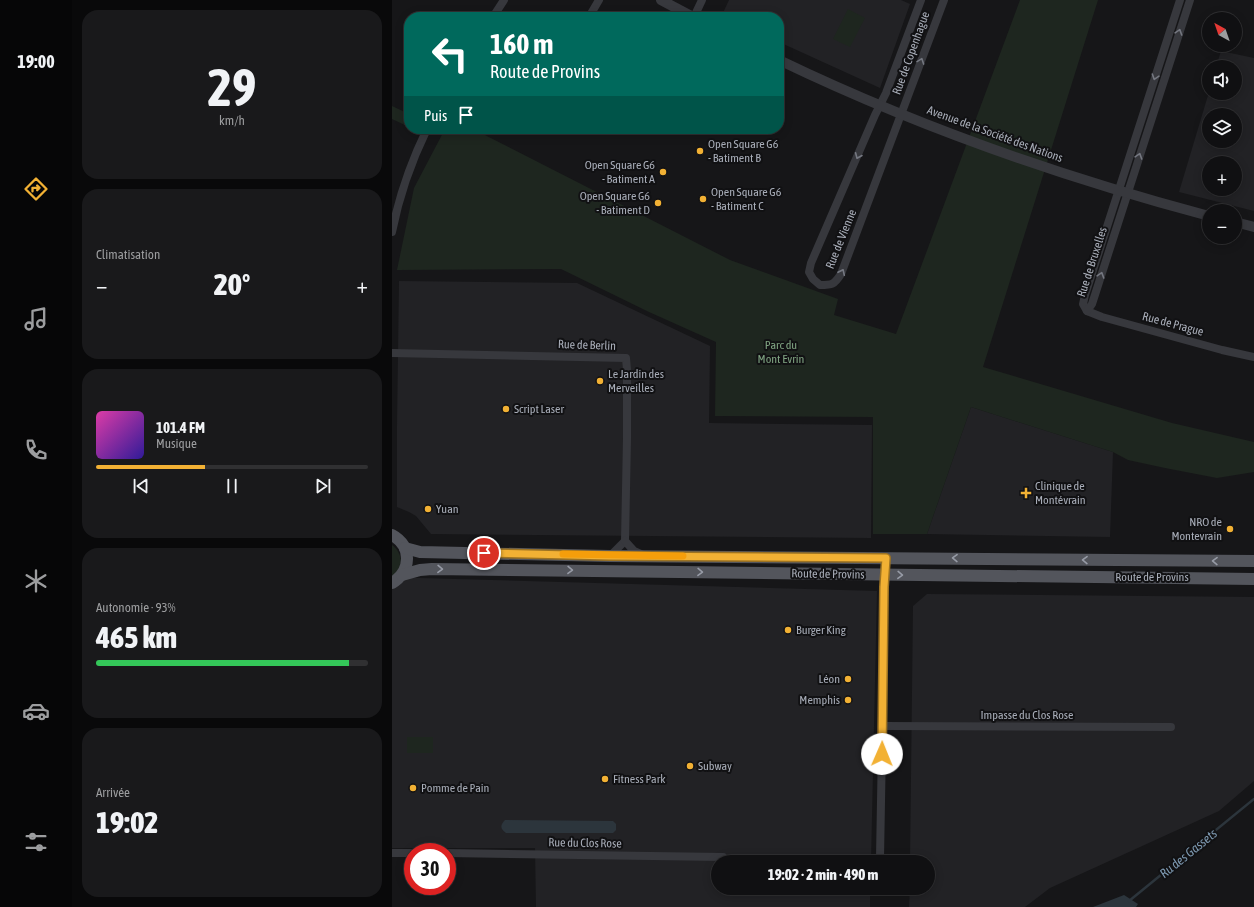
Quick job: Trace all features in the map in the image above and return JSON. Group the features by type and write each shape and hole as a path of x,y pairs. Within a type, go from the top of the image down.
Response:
{"main road":[{"path":"392,583 402,575 407,565 407,554 405,548 393,535"},
{"name":"Route de Provins","path":"405,548 420,552 610,556 1254,561"},
{"name":"Route de Provins","path":"402,575 420,570 432,569 1254,579"}],"street":[{"path":"496,12 504,0"},
{"path":"592,12 598,0"},
{"path":"661,0 684,12"},
{"path":"696,12 702,0"},
{"name":"Rue de Copenhague","path":"880,105 888,89 921,0"},
{"name":"Rue de Copenhague","path":"901,114 944,0"},
{"name":"Rue de Bruxelles","path":"1088,311 1092,304 1123,192 1180,0"},
{"name":"Rue de Bruxelles","path":"1123,192 1190,0"},
{"name":"Avenue de la Société des Nations","path":"784,62 901,114 1016,157 1123,192 1202,214"},
{"name":"Rue de Vienne","path":"880,105 811,263 809,272 813,279 820,285 830,285 836,282 841,274 901,114"},
{"path":"392,232 408,172 425,134"},
{"path":"1242,224 1254,227"},
{"name":"Rue de Prague","path":"1088,311 1102,317 1136,327 1254,357"},
{"name":"Rue de Berlin","path":"392,353 626,358 628,438 625,541"},
{"path":"610,556 625,541 634,551 645,556"},
{"path":"880,855 884,574 886,558"},
{"name":"Impasse du Clos Rose","path":"882,726 1171,727"},
{"path":"392,853 404,853"},
{"name":"Rue du Clos Rose","path":"456,853 711,857"}],"shaded area":[{"path":"729,0 901,0 910,4 880,88 784,44 784,12 723,12"},
{"path":"1221,52 1254,58 1254,211 1242,208 1242,204 1226,204 1179,192 1202,115 1202,148 1242,148 1242,108 1204,108 1207,100 1242,100 1242,60 1218,60"},
{"path":"399,281 577,283 710,346 709,423 872,425 871,538 431,534 416,516 397,507"},
{"name":"Clinique de Montévrain","path":"971,407 1113,452 1110,537 927,534"},
{"path":"392,578 877,591 871,855 711,855 711,895 870,895 870,907 536,907 535,848 456,848 456,843 404,843 404,848 392,848"},
{"path":"927,594 1254,597 1254,781 1219,811 1050,888 1025,907 909,907 910,895 935,895 935,855 910,855 913,606"},
{"path":"505,820 613,821 616,824 616,830 613,833 506,833 501,827"},
{"path":"1124,895 1138,904 1136,907 1093,907"}],"green space":[{"name":"Parc du Mont Evrin","path":"1020,0 1098,0 983,367 1172,423 1254,442 1254,472 1217,478 1128,460 1113,452 971,407 927,534 873,534 873,417 715,416 716,342 649,312 561,269 397,270 414,188 442,134 483,134 730,260 838,299 834,315 896,334"},
{"path":"848,9 865,18 850,47 833,39"},
{"path":"392,106 404,112 404,125 392,119"},
{"path":"392,545 396,548 401,560 399,568 392,576"},
{"path":"407,737 433,737 433,753 407,753"}],"waterway":[{"name":"Ru des Gassets","path":"1129,901 1254,799"}],"slow traffic":[{"path":"563,554 610,556 683,556"}],"place":[{"name":"Open Square G6 - Batiment B","path":"700,151"},
{"name":"Open Square G6 - Batiment A","path":"663,172"},
{"name":"Open Square G6 - Batiment C","path":"703,199"},
{"name":"Open Square G6 - Batiment D","path":"658,203"},
{"name":"Le Jardin des Merveilles","path":"600,381"},
{"name":"Script Laser","path":"506,409"},
{"name":"Clinique de Montévrain","path":"1026,493"},
{"name":"Yuan","path":"428,509"},
{"name":"NRO de Montevrain","path":"1230,529"},
{"name":"Burger King","path":"788,630"},
{"name":"Léon","path":"848,679"},
{"name":"Memphis","path":"848,700"},
{"name":"Subway","path":"690,766"},
{"name":"Fitness Park","path":"605,779"},
{"name":"Pomme de Pain","path":"413,788"}],"route":[{"path":"484,553 610,556 886,558 884,574 882,754"}]}
